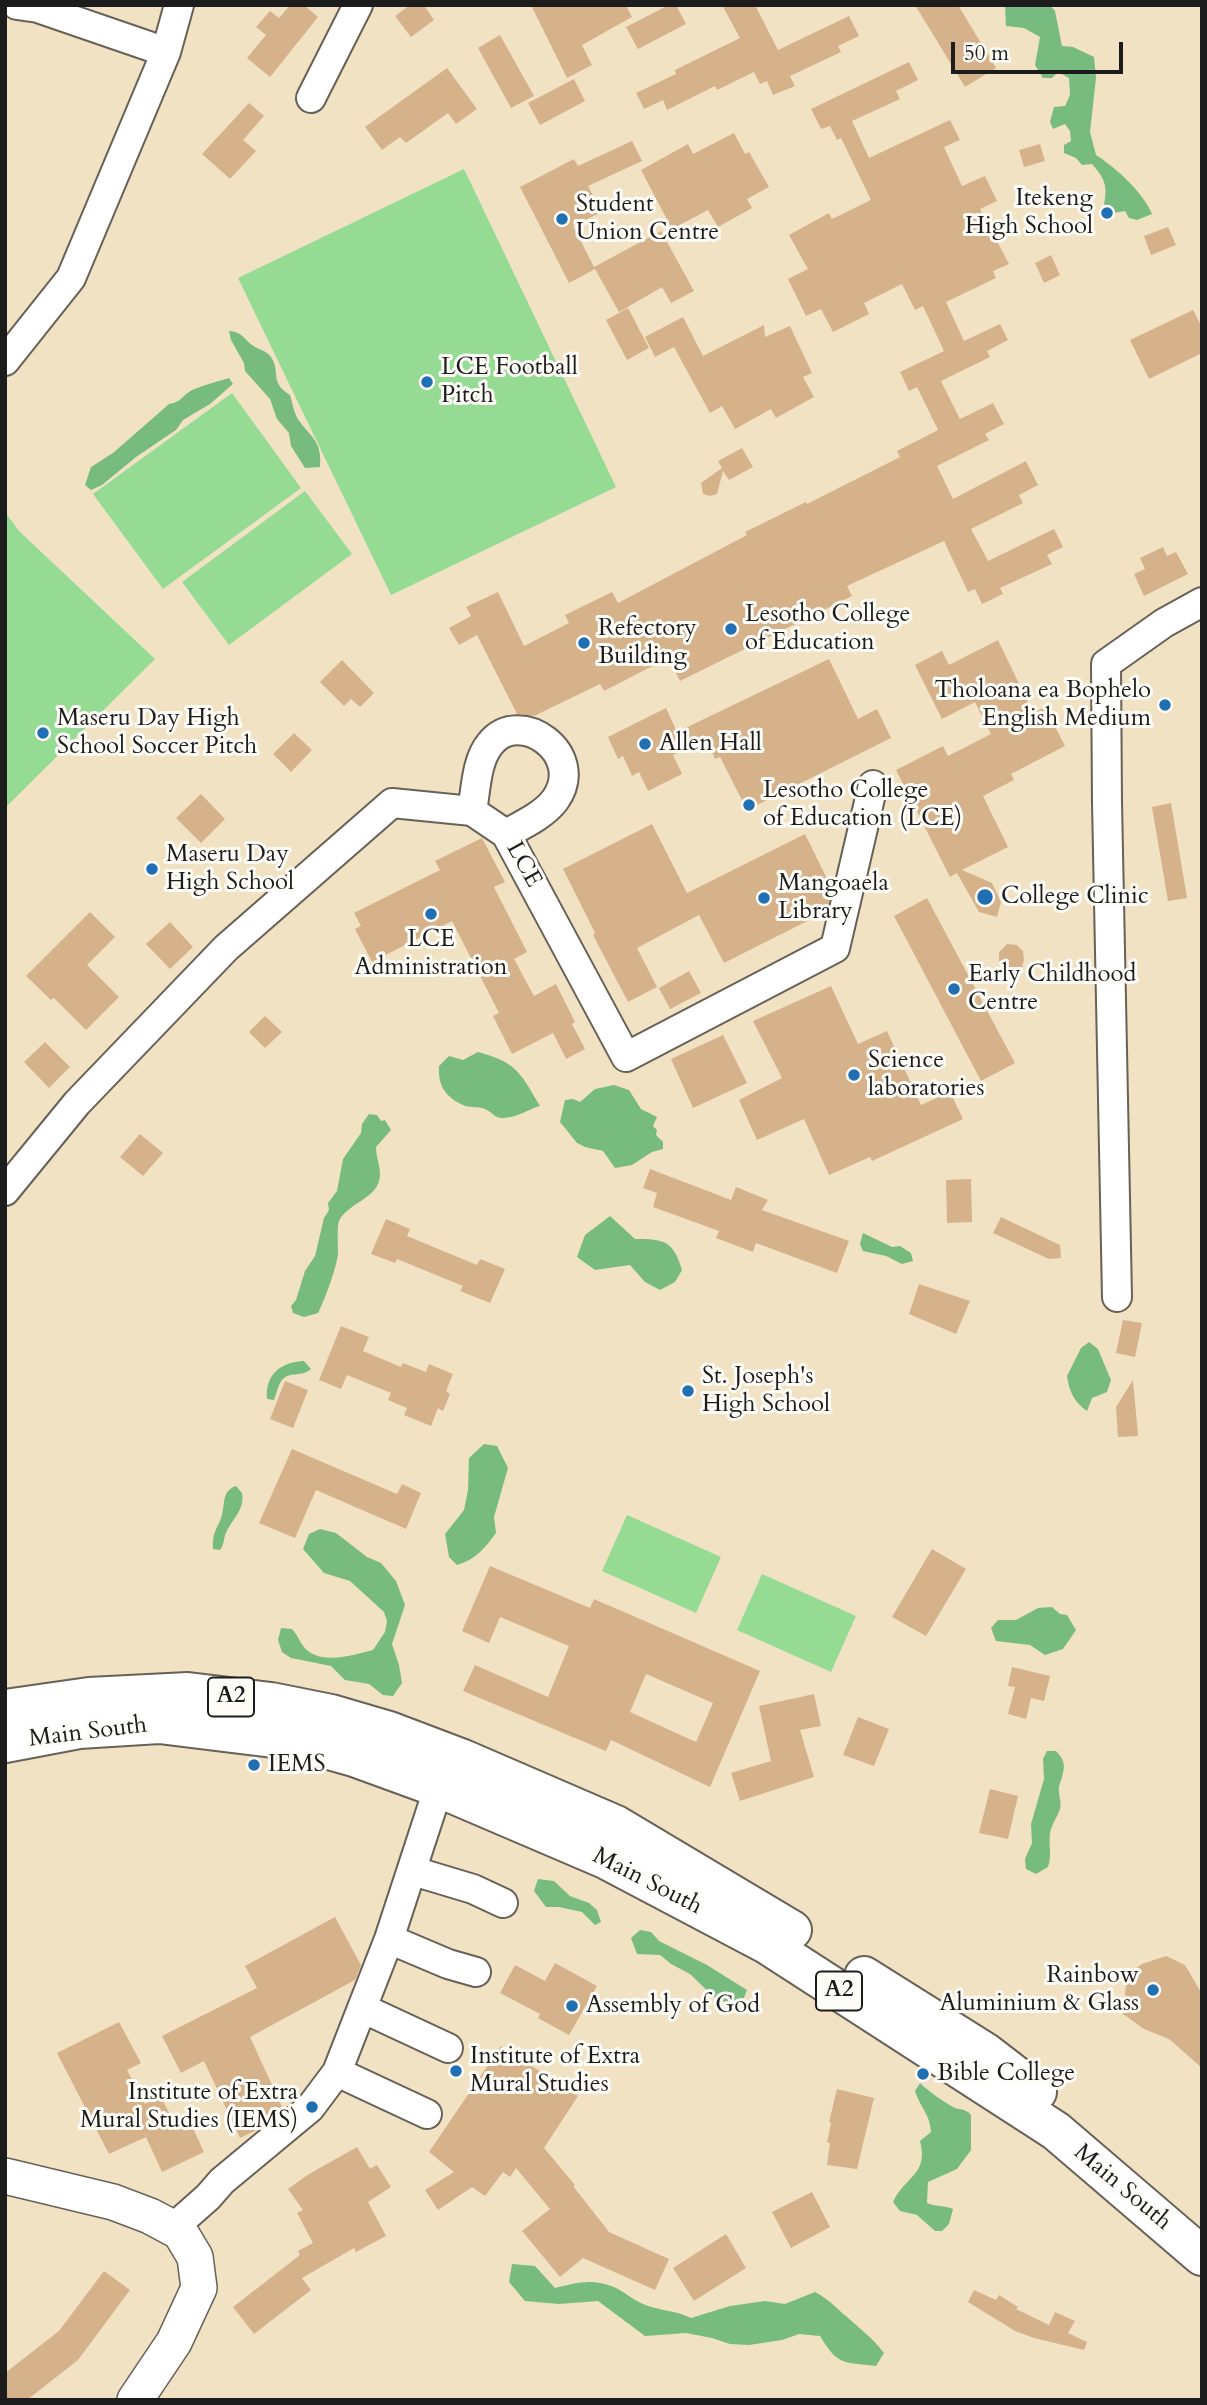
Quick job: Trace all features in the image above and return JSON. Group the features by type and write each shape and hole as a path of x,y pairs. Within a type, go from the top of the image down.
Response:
{"highway":[{"name":"Main South","path":"5,1709 89,1697 188,1692 271,1702 331,1714 389,1731 444,1771 768,1945 1056,2131 1202,2256"},
{"name":"Main South","path":"5,1743 79,1729 159,1724 297,1741 354,1757 444,1771 615,1825 782,1924 985,2052 1202,2220"}],"main road":[{"path":"5,2176 113,2202 150,2216 180,2232 195,2257 199,2288 174,2342 135,2400"}],"street":[{"path":"17,5 38,8 166,52"},
{"path":"5,361 71,278 166,52 179,5"},
{"path":"311,98 358,5"},
{"path":"1117,1297 1106,664 1164,623 1202,602"},
{"path":"472,811 483,756 491,741 503,734 517,731 531,732 544,738 555,748 561,761 564,775 561,789 544,811 506,834"},
{"name":"LCE","path":"5,1191 77,1103 226,948 392,803 472,811 506,834 626,1057 835,948 873,785"},
{"path":"173,2228 222,2181 310,2108 337,2072 389,1939 444,1771"},
{"path":"413,1871 472,1889 503,1903"},
{"path":"389,1939 448,1964 476,1972"},
{"path":"362,2008 448,2048"},
{"path":"337,2072 427,2114"}],"green space":[{"path":"1005,5 1050,5 1055,11 1062,46 1073,47 1094,57 1096,78 1090,132 1096,155 1128,181 1152,214 1137,220 1129,218 1125,211 1113,213 1104,204 1105,187 1092,164 1082,165 1076,158 1064,153 1064,145 1071,141 1070,131 1065,124 1053,129 1050,122 1054,107 1065,106 1070,95 1069,78 1058,72 1052,78 1043,78 1035,65 1040,37 1024,28 1006,26"},
{"name":"LCE Football Pitch","path":"464,169 616,487 391,595 238,278"},
{"path":"229,331 240,334 271,357 277,381 290,395 298,419 318,446 320,467 305,468 291,446 289,433 277,419 270,399 245,371"},
{"path":"229,378 233,384 210,404 183,420 176,430 136,457 102,485 91,490 85,485 91,467 113,453 169,404 178,401 192,390"},
{"path":"232,393 301,488 163,589 93,494"},
{"path":"305,491 352,554 229,645 182,582"},
{"name":"Maseru Day High School Soccer Pitch","path":"5,512 19,531 155,659 5,808"},
{"path":"478,1052 510,1065 528,1085 540,1106 501,1118 485,1109 465,1106 451,1098 441,1084 439,1066 449,1056 463,1060"},
{"path":"614,1085 629,1090 641,1109 657,1117 653,1126 657,1130 656,1135 663,1142 663,1149 652,1152 632,1165 615,1168 603,1151 577,1143 560,1122 565,1100 580,1102 595,1089"},
{"path":"369,1114 377,1115 381,1121 385,1120 391,1130 376,1147 379,1182 369,1195 349,1209 339,1221 337,1258 327,1292 318,1313 304,1317 293,1313 291,1306 296,1300 305,1271 315,1256 324,1218 329,1210 328,1203 337,1191 343,1159 361,1133 362,1124"},
{"path":"610,1216 635,1239 660,1241 671,1247 682,1270 675,1282 660,1290 645,1282 630,1265 595,1270 577,1257 585,1235"},
{"path":"863,1233 892,1247 900,1246 911,1253 913,1261 902,1264 886,1256 863,1251 860,1244"},
{"path":"1089,1342 1098,1349 1111,1380 1107,1392 1092,1398 1087,1411 1073,1396 1067,1376 1081,1348"},
{"path":"304,1361 311,1369 284,1378 274,1400 267,1399 269,1383 276,1371 288,1364"},
{"path":"484,1444 497,1446 508,1468 494,1517 496,1533 479,1553 457,1565 449,1557 445,1534 464,1510 469,1458"},
{"path":"236,1486 242,1493 240,1509 220,1550 213,1549 213,1538 222,1516 225,1496"},
{"path":"627,1515 721,1557 696,1613 602,1571"},
{"path":"320,1529 336,1533 367,1557 381,1563 396,1581 405,1605 392,1644 402,1683 393,1696 383,1695 369,1684 345,1680 331,1666 291,1658 282,1652 278,1640 281,1628 292,1629 308,1651 331,1658 373,1650 385,1632 387,1621 384,1612 350,1581 324,1573 303,1549 309,1534"},
{"path":"762,1574 856,1616 831,1672 737,1630"},
{"path":"1052,1607 1060,1614 1067,1615 1076,1630 1063,1649 1045,1655 1030,1645 996,1641 991,1628 998,1620 1016,1620 1038,1608"},
{"path":"1047,1751 1056,1751 1064,1764 1059,1787 1059,1812 1050,1834 1048,1867 1036,1874 1026,1869 1025,1859 1032,1843 1031,1824 1044,1779 1043,1759"},
{"path":"538,1879 554,1881 570,1896 589,1903 597,1910 601,1922 595,1925 582,1912 546,1907 534,1891"},
{"path":"640,1930 651,1932 659,1941 707,1965 747,1990 742,2003 716,1999 690,1974 660,1955 637,1954 631,1938"},
{"path":"920,2083 946,2103 971,2115 971,2150 957,2169 928,2182 927,2203 953,2209 949,2224 942,2231 935,2231 917,2215 900,2211 893,2202 919,2168 922,2152 920,2141 931,2132 929,2121 915,2091"},
{"path":"512,2264 535,2266 555,2288 584,2282 606,2284 643,2304 691,2318 730,2306 765,2301 785,2304 815,2292 829,2301 884,2353 876,2366 842,2361 832,2353 820,2336 799,2334 782,2340 749,2345 730,2344 686,2333 645,2336 598,2301 559,2304 525,2301 509,2282"}],"building":[{"path":"290,5 304,5 318,17 270,77 247,58 266,35 256,27 270,11 279,18"},
{"path":"410,5 424,5 434,20 411,37 395,16"},
{"path":"531,5 626,5 632,17 582,45 592,65 567,78"},
{"path":"669,5 676,5 686,24 638,49 626,27"},
{"path":"722,5 755,5 778,50 849,16 859,36 838,46 841,52 790,76 795,86 773,95 767,81 760,84 754,72 717,90 715,86 667,110 663,100 644,109 636,93 740,38"},
{"path":"915,5 958,5 996,68 965,87"},
{"path":"500,35 534,96 511,108 478,48"},
{"path":"909,62 918,80 896,91 900,99 852,121 869,158 950,120 960,140 944,147 962,186 985,176 997,201 980,209 1009,264 993,271 996,278 946,302 964,341 1000,324 1008,340 987,351 990,357 941,381 960,419 993,403 1004,424 985,434 989,440 937,466 953,499 1026,461 1038,485 1019,495 1023,503 971,529 988,561 1054,529 1063,547 1047,555 1052,564 1000,588 1003,594 982,604 975,589 968,592 944,541 847,586 852,596 680,681 668,658 604,691 600,684 534,716 517,714 477,635 459,645 449,628 471,616 466,607 498,592 524,646 569,623 565,615 612,592 618,603 747,535 745,532 900,457 897,451 938,430 917,387 909,391 900,372 944,351 923,306 915,310 902,284 864,303 869,314 833,332 821,309 806,316 788,279 808,269 789,235 829,213 832,219 871,200 841,138 837,140 830,126 821,129 811,109"},
{"path":"447,68 477,109 456,124 448,113 406,143 400,137 382,150 365,127"},
{"path":"574,79 585,101 540,125 528,103"},
{"path":"249,103 264,116 243,140 256,151 230,179 202,154"},
{"path":"734,133 745,154 749,152 769,187 747,199 752,208 718,227 708,210 672,229 641,170 688,144 693,154"},
{"path":"632,141 642,161 588,186 602,212 573,226 594,267 661,231 694,291 671,303 662,287 619,312 595,269 569,283 520,187 574,159 578,166"},
{"path":"1040,144 1045,161 1024,167 1019,150"},
{"path":"1168,227 1176,245 1151,255 1144,236"},
{"path":"1051,255 1060,275 1044,283 1035,263"},
{"path":"628,308 649,348 627,360 606,320"},
{"path":"1193,310 1202,327 1202,353 1149,379 1130,340"},
{"path":"683,317 703,356 764,325 765,337 790,326 812,373 803,377 814,397 776,418 771,409 735,429 722,406 710,413 674,347 655,357 645,337"},
{"path":"742,448 753,467 729,480 723,471 717,494 703,494 701,483 722,468 718,461"},
{"path":"1163,547 1167,556 1176,552 1188,574 1144,596 1134,574 1145,569 1140,558"},
{"path":"998,640 1033,713 1045,707 1065,746 1011,774 1014,780 983,796 1008,847 962,870 992,883 1001,902 997,917 979,912 957,873 950,877 896,770 943,746 948,756 991,734 975,702 942,719 915,665 942,651 949,665"},
{"path":"829,659 858,719 877,709 891,738 747,810 720,757 715,759 706,739 673,755 682,774 648,791 639,772 632,776 623,756 618,759 608,737 666,708 677,732"},
{"path":"342,660 374,693 360,707 351,699 344,706 320,682"},
{"path":"294,733 312,750 291,772 273,754"},
{"path":"201,794 225,819 201,843 176,818"},
{"path":"1171,803 1187,898 1168,901 1152,807"},
{"path":"652,824 687,893 805,834 832,889 827,911 724,963 699,915 637,948 657,987 628,1002 563,869"},
{"name":"LCE Administration","path":"482,838 505,882 494,887 527,952 514,959 534,996 556,984 575,1022 572,1024 585,1049 566,1059 553,1033 512,1054 493,1016 499,1013 452,921 372,962 355,929 361,926 354,913 440,870 435,861"},
{"name":"Early Childhood Centre","path":"927,898 1015,1063 981,1081 894,916"},
{"path":"90,912 115,937 87,965 119,997 86,1030 54,998 51,1000 26,976"},
{"path":"170,922 193,947 170,969 146,944"},
{"path":"1007,944 1017,945 1023,951 1024,960 1020,974 1005,968 999,961 999,952"},
{"path":"689,971 701,993 670,1009 659,988"},
{"name":"Science laboratories","path":"831,986 858,1044 887,1031 921,1105 950,1092 963,1119 872,1161 870,1157 829,1175 804,1119 757,1140 739,1100 782,1078 753,1021"},
{"path":"265,1016 282,1032 265,1048 249,1032"},
{"path":"723,1035 747,1083 693,1108 671,1059"},
{"path":"45,1042 70,1067 49,1088 24,1062"},
{"path":"140,1134 163,1153 143,1176 120,1157"},
{"path":"650,1169 731,1200 736,1187 768,1200 762,1210 849,1241 837,1273 756,1243 753,1252 716,1238 719,1231 653,1207 657,1193 643,1188"},
{"path":"971,1179 972,1222 947,1223 946,1180"},
{"path":"1001,1217 1060,1245 1061,1258 1049,1259 993,1233"},
{"path":"386,1219 410,1229 407,1236 477,1265 480,1259 505,1269 490,1303 460,1291 463,1286 397,1259 395,1263 371,1254"},
{"path":"919,1284 970,1301 956,1334 909,1314"},
{"path":"1123,1320 1142,1323 1135,1357 1116,1353"},
{"path":"341,1326 369,1337 363,1351 401,1367 403,1363 426,1372 429,1364 453,1374 446,1391 450,1394 443,1411 438,1408 431,1426 404,1415 407,1408 388,1400 391,1393 347,1375 341,1389 319,1380"},
{"path":"1133,1380 1138,1436 1118,1437 1116,1407"},
{"path":"285,1381 308,1390 293,1428 270,1419"},
{"path":"292,1449 397,1494 402,1484 421,1493 406,1529 316,1490 295,1538 259,1523"},
{"path":"932,1549 966,1569 926,1636 892,1617"},
{"path":"490,1566 590,1608 594,1599 760,1671 710,1787 611,1740 606,1751 463,1691 475,1665 548,1697 569,1646 500,1617 489,1643 462,1631","holes":["646,1674 713,1703 696,1742 630,1712"]},
{"path":"1012,1667 1050,1676 1044,1701 1031,1698 1026,1719 1008,1714 1015,1687 1008,1686"},
{"path":"814,1694 821,1726 800,1730 814,1777 740,1801 731,1773 771,1761 759,1706"},
{"path":"858,1717 889,1729 874,1766 843,1755"},
{"path":"990,1789 1018,1796 1008,1839 979,1833"},
{"path":"335,1917 361,1965 355,1980 250,2037 283,2109 257,2130 240,2138 204,2061 181,2073 162,2036 257,1988 245,1966"},
{"path":"1166,1956 1185,1965 1202,1994 1202,2068 1169,2039 1144,2029 1123,2014 1127,1975 1142,1964"},
{"path":"555,1963 597,1986 569,2035 538,2018 540,2014 500,1993 515,1965 545,1981"},
{"path":"119,2022 141,2063 127,2070 145,2104 160,2096 179,2130 191,2124 204,2152 162,2172 146,2137 109,2154 57,2053"},
{"path":"501,2046 578,2096 544,2148 609,2232 669,2259 655,2290 583,2258 560,2277 522,2231 550,2209 516,2168 510,2177 503,2172 485,2196 472,2187 438,2210 425,2190 454,2172 429,2152"},
{"path":"837,2089 874,2098 857,2169 827,2165 829,2122"},
{"path":"357,2147 370,2169 377,2165 391,2187 368,2202 386,2236 356,2252 354,2248 302,2278 311,2290 254,2334 233,2307 300,2255 298,2251 313,2243 297,2213 303,2210 288,2189"},
{"path":"812,2192 830,2227 791,2248 772,2212"},
{"path":"726,2234 746,2268 694,2301 673,2268"},
{"path":"104,2271 130,2290 78,2360 27,2400 5,2400 5,2373 59,2331"},
{"path":"974,2290 996,2300 999,2295 1018,2307 1016,2309 1049,2325 1055,2312 1075,2321 1068,2333 1087,2342 1084,2350 1015,2331 968,2302"}],"place":[{"name":"Itekeng High School","path":"1107,213"},
{"name":"Student Union Centre","path":"562,219"},
{"name":"LCE Football Pitch","path":"427,382"},
{"name":"Lesotho College of Education","path":"731,629"},
{"name":"Refectory Building","path":"584,643"},
{"name":"Tholoana ea Bophelo English Medium","path":"1165,705"},
{"name":"Maseru Day High School Soccer Pitch","path":"43,733"},
{"name":"Allen Hall","path":"645,744"},
{"name":"Lesotho College of Education (LCE)","path":"749,805"},
{"name":"Maseru Day High School","path":"152,869"},
{"name":"College Clinic","path":"985,897"},
{"name":"Mangoaela Library","path":"764,898"},
{"name":"LCE Administration","path":"431,914"},
{"name":"Early Childhood Centre","path":"954,989"},
{"name":"Science laboratories","path":"854,1075"},
{"name":"St. Joseph's High School","path":"688,1391"},
{"name":"IEMS","path":"254,1765"},
{"name":"Rainbow Aluminium & Glass","path":"1153,1990"},
{"name":"Assembly of God","path":"572,2006"},
{"name":"Institute of Extra Mural Studies","path":"456,2071"},
{"name":"Bible College","path":"923,2074"},
{"name":"Institute of Extra Mural Studies (IEMS)","path":"312,2107"}]}
